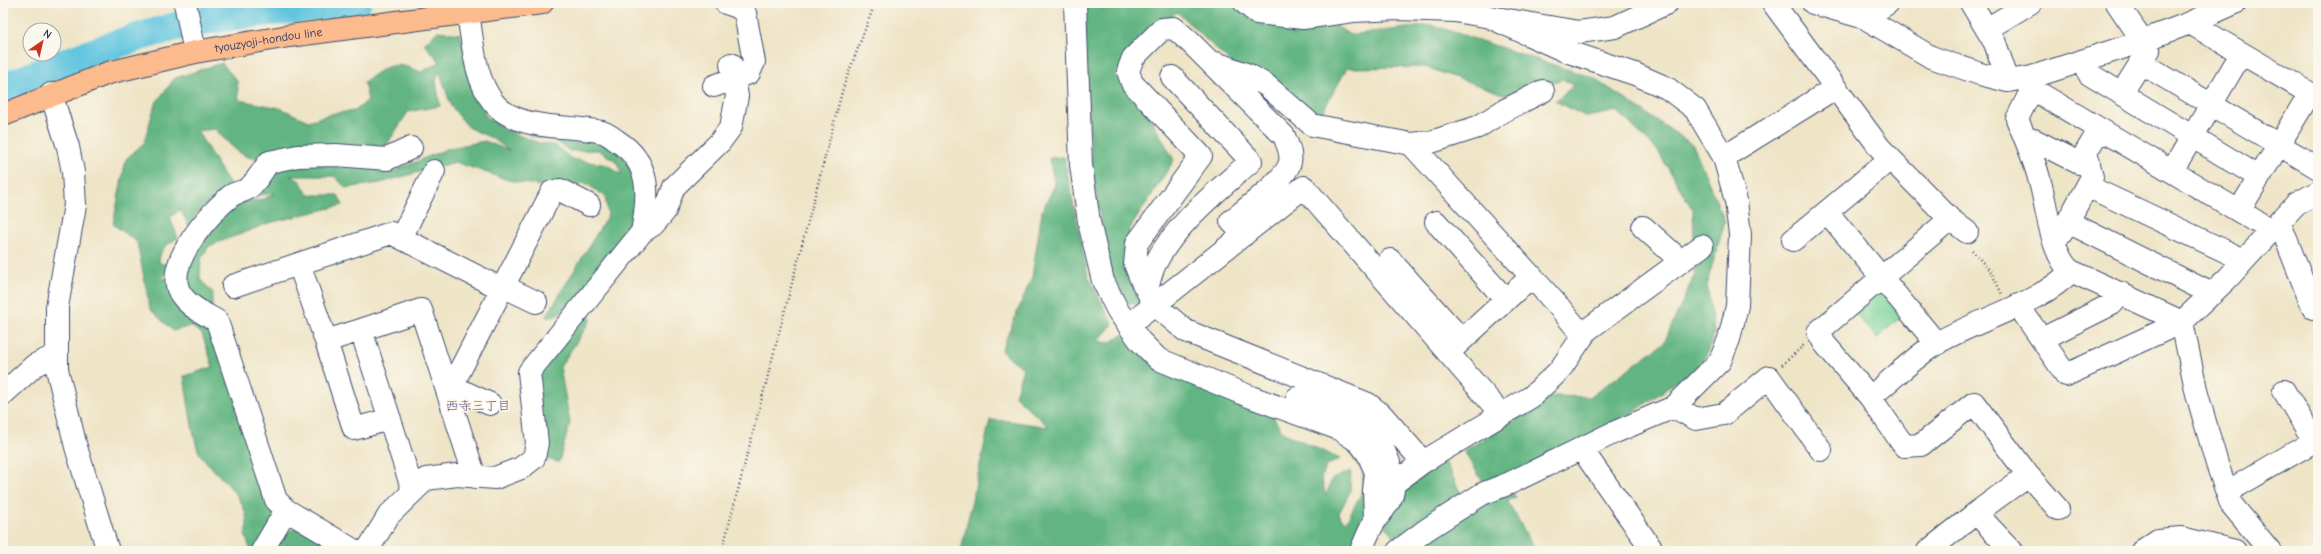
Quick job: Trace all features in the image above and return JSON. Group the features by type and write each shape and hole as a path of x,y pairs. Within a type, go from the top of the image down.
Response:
{"main road":[{"name":"tyouzyoji-hondou line","path":"3,115 51,94 108,73 195,52 289,36 542,3"}],"street":[{"path":"367,551 389,515 426,479 457,475 495,478 521,468 534,458 537,443 529,372 642,232 653,225 665,211 674,188 720,142 731,127 737,96 726,77 749,73 754,62 745,13 738,7 726,3"},
{"path":"1075,3 1081,165 1089,222 1103,280 1118,311 1140,340 1158,359 1251,397 1339,429 1359,442 1368,454 1376,472 1374,491 1375,521"},
{"path":"1245,3 1257,13 1303,18 1385,6 1455,11 1579,32 1615,27 1667,3"},
{"path":"1773,3 1880,148 1950,219 1967,239"},
{"path":"1814,3 1865,18 1931,57 1980,74 2008,81 2032,83 2084,60 2141,52 2190,24 2235,3"},
{"path":"1865,18 1888,3"},
{"path":"1971,3 1995,43 2008,81"},
{"path":"1986,29 2030,3"},
{"path":"2117,3 2141,52 2212,104 2318,168"},
{"path":"468,13 480,81 494,103 511,114 534,125 603,132 631,150 645,173 647,208 642,232"},
{"path":"188,16 195,52"},
{"path":"1406,549 1482,494 1510,483 1582,448 1674,407 1720,361 1729,339 1737,306 1740,235 1736,201 1724,157 1695,109 1667,88 1634,74 1563,50 1487,16"},
{"path":"2190,24 2314,95 2279,144 2239,211"},
{"path":"1244,235 1231,221 1283,176 1290,163 1289,149 1284,136 1174,28 1162,28 1133,58 1128,71 1132,83 1201,156 1137,243 1135,264 1151,298 1186,332 1368,404 1382,415 1423,462"},
{"path":"2122,94 2141,52"},
{"path":"2172,171 2241,54"},
{"path":"2084,60 2089,74 2192,138 2259,177"},
{"path":"1209,61 1249,75 1266,85 1312,125 1411,144 1431,142 1478,127 1502,111 1543,91"},
{"path":"1151,298 1154,266 1168,244 1186,221 1251,161 1172,77"},
{"path":"2032,83 2100,129 2239,211 2275,225 2314,308"},
{"path":"2032,83 2018,119 2040,181 2055,243 2064,266 2071,271 2182,322"},
{"path":"1724,157 1835,88"},
{"path":"51,94 74,172 75,205 57,307 57,369 76,447 108,551"},
{"path":"2055,243 2092,177 2086,152 2100,129"},
{"path":"2026,140 2034,140 2079,163 2089,163"},
{"path":"1411,144 1532,276 1583,336"},
{"path":"355,551 286,510 276,500 217,320 197,309 182,296 175,278 182,257 192,238 233,194 248,189 269,162 298,156 336,155 386,159 411,148"},
{"path":"1794,240 1890,159"},
{"path":"401,238 434,171"},
{"path":"2087,186 2244,260"},
{"path":"1129,325 1151,298 1244,235 1304,187 1455,346"},
{"path":"446,386 458,374 552,192 560,190 589,205"},
{"path":"2014,306 2042,339 2066,375 2182,322 2212,294 2296,204 2318,192"},
{"path":"1827,212 1883,277 1937,344"},
{"path":"1950,219 1818,332 1825,344 1870,397 1904,446 1921,445 1974,403 2028,475 2058,510"},
{"path":"1436,222 1506,300"},
{"path":"2068,222 2212,294"},
{"path":"1643,227 1681,261"},
{"path":"233,286 391,233 536,302"},
{"path":"1392,485 1423,462 1531,397 1559,372 1587,330 1702,246"},
{"path":"1390,260 1455,346 1502,415"},
{"path":"299,264 326,341 354,429 390,419"},
{"path":"1870,397 1937,344 2063,280 2071,271"},
{"path":"1455,346 1532,276"},
{"path":"2042,339 2112,304 2121,293"},
{"path":"326,341 421,310 475,476"},
{"path":"2182,322 2197,394 2227,492 2232,504 2270,551"},
{"path":"1129,325 1204,364 1345,414 1368,428 1383,446 1392,468 1392,494 1385,509 1375,521 1361,551"},
{"path":"361,330 413,491"},
{"path":"3,394 36,365 56,355"},
{"path":"1674,407 1696,418 1724,414 1769,377 1821,450"},
{"path":"446,386 462,390 490,404"},
{"path":"2227,492 2316,440 2284,391"},
{"path":"1582,448 1653,551"},
{"path":"1928,551 1976,513 2028,475"},
{"path":"262,551 286,510"},
{"path":"1976,513 2012,551"},
{"path":"2156,547 2181,538 2235,551"}],"path":[{"path":"722,551 843,88 875,3"},
{"path":"1967,239 2014,306"},
{"path":"1769,377 1818,332"}],"green space":[{"path":"1080,3 1232,3 1259,24 1324,18 1350,35 1432,25 1594,78 1693,145 1725,222 1707,283 1714,333 1704,362 1634,412 1487,489 1464,451 1553,396 1590,397 1664,343 1695,274 1693,210 1657,150 1617,111 1587,117 1555,101 1573,86 1563,79 1506,95 1425,67 1347,68 1316,123 1228,60 1177,12 1115,73 1146,110 1174,160 1129,230 1133,274 1149,303 1129,304 1111,274 1093,178"},
{"path":"438,31 460,34 486,117 513,133 539,143 555,145 572,159 607,165 622,175 616,161 598,150 569,151 556,141 529,135 533,127 598,136 621,153 633,174 639,203 631,225 587,290 554,317 546,317 608,215 605,196 585,183 551,188 508,180 455,162 380,183 346,188 334,176 290,176 300,181 308,195 338,195 343,205 269,223 209,246 201,259 200,279 213,293 212,308 203,304 185,284 186,258 192,248 237,203 264,199 275,193 242,197 249,170 304,156 373,158 381,169 389,173 449,148 485,141 510,151 492,138 469,128 451,106 439,70 436,81 440,106 408,112 380,155 317,153 254,159 239,152 215,129 197,131 232,188 223,201 209,203 196,214 198,225 191,230 180,209 170,218 178,238 162,250 159,263 174,266 162,277 173,282 178,299 182,305 201,320 217,328 278,515 263,544 251,551 245,535 247,523 245,511 240,501 225,481 200,454 195,441 184,376 213,367 202,334 191,326 173,331 150,309 137,242 113,224 126,159 144,143 155,104 175,78 222,63 237,81 239,100 280,108 308,121 335,113 355,111 368,100 364,82 385,68 397,65 421,72 440,62 424,44"},
{"path":"1064,157 1088,276 1113,324 1098,341 1109,343 1122,335 1269,409 1282,432 1340,459 1326,466 1321,477 1326,496 1332,479 1351,471 1350,492 1339,513 1341,518 1346,522 1361,494 1363,473 1340,436 1378,479 1354,551 961,551 990,420 1009,421 1049,427 1015,396 1023,368 1001,351 1032,277 1042,211 1055,185 1049,158"},
{"path":"1875,294 1888,295 1904,314 1877,338 1853,311"},
{"path":"588,312 591,320 560,367 570,423 559,462 546,459 540,425 538,377"},
{"path":"1444,459 1463,498 1396,538 1384,526 1401,485"},
{"path":"1500,491 1513,493 1516,498 1507,500 1536,551 1418,551 1416,547"},
{"path":"304,525 350,551 269,551 276,536"}],"waterway":[{"path":"3,88 87,54 130,39 174,27 219,18 357,3"}],"district":[{"name":"西寺三丁目","path":"478,405"}]}
